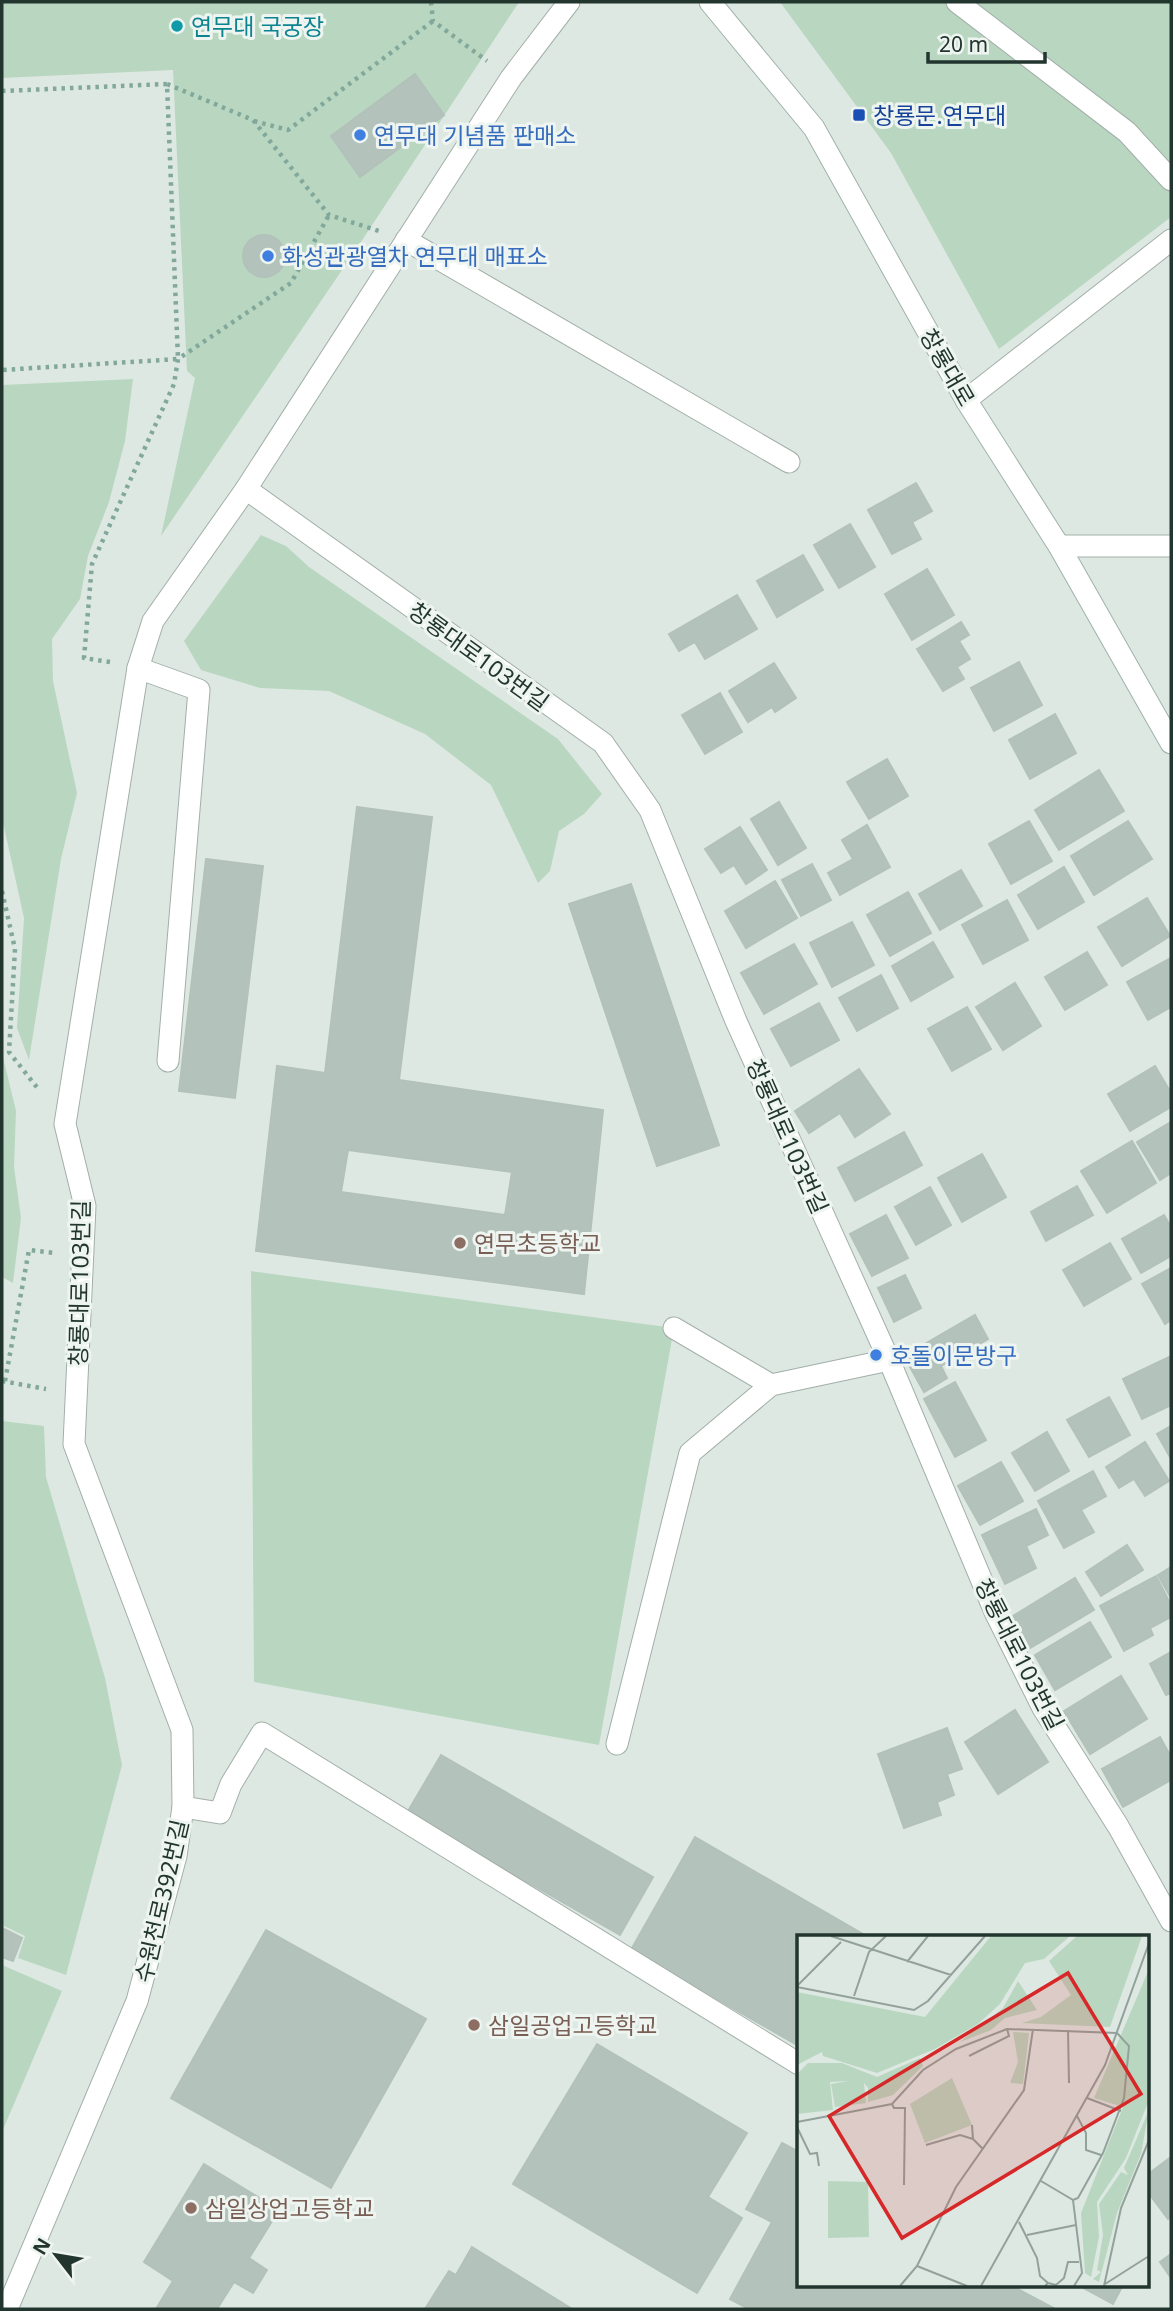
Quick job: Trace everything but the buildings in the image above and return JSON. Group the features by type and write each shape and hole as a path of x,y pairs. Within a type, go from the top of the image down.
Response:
{"street":[{"name":"창룡대로103번길","path":"74,1444 85,1206 65,1124 138,668 153,621 246,489 511,78 569,2"},
{"name":"창룡대로","path":"710,2 814,128 966,400 1059,546 1171,743"},
{"path":"957,2 1127,132 1171,180"},
{"path":"407,240 789,462"},
{"path":"966,400 1171,240"},
{"name":"창룡대로103번길","path":"246,489 603,743 649,810 736,1021 889,1360 995,1612 1042,1708 1118,1826 1171,1921"},
{"path":"1059,546 1171,546"},
{"path":"138,668 199,690 168,1061"},
{"path":"674,1328 771,1385"},
{"path":"617,1744 690,1453 771,1385 889,1360"},
{"name":"수원천로392번길","path":"7,2309 137,2001 176,1856 183,1807 182,1730 74,1444"},
{"path":"183,1807 220,1813 231,1784 262,1733 797,2063"}],"path":[{"path":"431,2 433,21 511,78"},
{"path":"2,91 167,84 253,120 288,130 433,21"},
{"path":"138,668 84,658 92,564 174,384 178,359 167,84"},
{"path":"253,120 330,215 407,240"},
{"path":"2,370 178,359 291,283 330,215"},
{"path":"2,891 15,949 9,1052 65,1124"},
{"path":"76,1395 3,1381 29,1250 83,1256"}],"green space":[{"path":"2,2 519,2 355,251 161,536 195,378 187,371 173,70 2,78"},
{"path":"780,2 1171,2 1171,217 999,349 891,153"},
{"path":"133,379 125,441 109,502 88,556 80,599 52,639 53,681 77,793 61,859 29,1060 17,1028 24,918 2,818 2,385"},
{"path":"261,535 286,546 309,567 558,739 602,794 584,814 559,831 550,871 538,883 491,785 425,734 329,691 260,688 201,670 184,641"},
{"path":"3,1057 16,1111 14,1167 21,1218 13,1283 2,1277"},
{"path":"251,1271 674,1328 599,1745 254,1682"},
{"path":"2,1421 44,1426 46,1477 105,1678 122,1765 66,1975 18,1958 25,1936 2,1925"},
{"path":"2,1965 62,1991 2,2132"}],"place":[{"name":"연무대 국궁장","path":"177,26"},
{"name":"창룡문.연무대","path":"859,115"},
{"name":"연무대 기념품 판매소","path":"360,135"},
{"name":"화성관광열차 연무대 매표소","path":"268,256"},
{"name":"연무초등학교","path":"460,1243"},
{"name":"호돌이문방구","path":"876,1355"},
{"name":"삼일공업고등학교","path":"474,2025"},
{"name":"삼일상업고등학교","path":"191,2208"}]}
